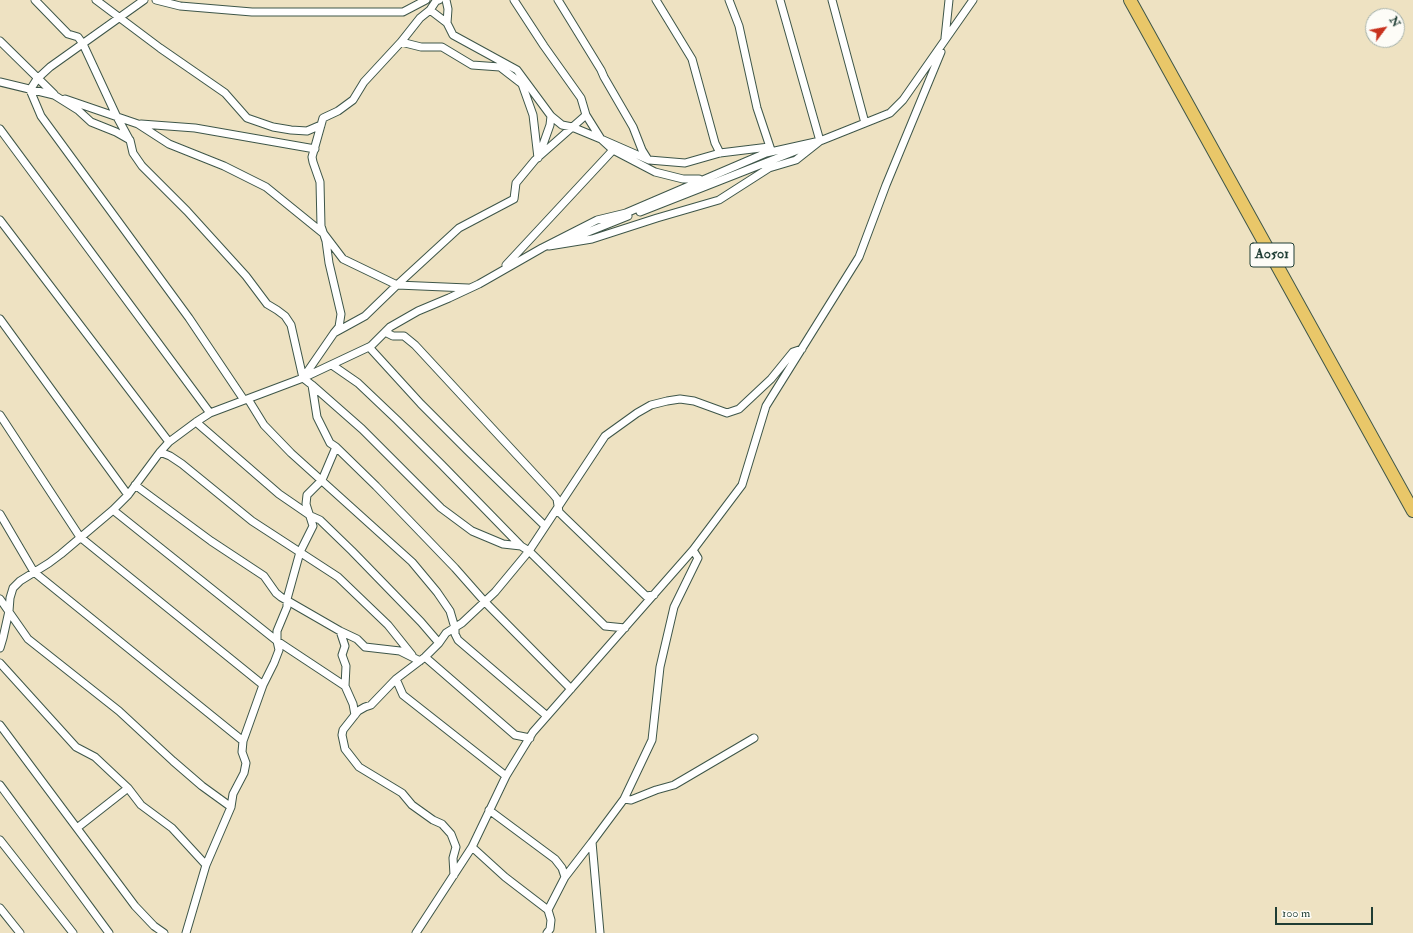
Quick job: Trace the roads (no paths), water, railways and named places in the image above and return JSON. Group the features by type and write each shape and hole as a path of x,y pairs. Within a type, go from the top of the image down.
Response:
{"highway":[{"name":"A0501","path":"1130,0 1413,511"}],"street":[{"path":"35,0 68,34 78,37 83,44 116,115 130,140 133,153 142,166 187,211 246,276 267,304 285,316 291,325 303,378 362,429 442,508 460,522 472,531 503,544 521,546"},
{"path":"96,0 160,48 219,88 234,102 247,118 273,127 291,130 307,131 321,125"},
{"path":"30,90 37,79 50,67 144,0"},
{"path":"156,0 180,6 252,12 403,12 426,0"},
{"path":"303,378 339,327 341,314 321,226 320,182 312,157 323,118 338,111 353,100 364,82 420,18 430,10 436,1 439,0"},
{"path":"446,0 448,9 447,23"},
{"path":"514,0 581,98 586,115 601,139 613,150 655,172 683,179 703,179"},
{"path":"558,0 601,70 633,127 642,150 649,160"},
{"path":"656,0 692,59 715,143 720,153"},
{"path":"729,0 739,26 757,108 770,149"},
{"path":"780,0 820,141"},
{"path":"832,0 868,122"},
{"path":"416,933 472,847 506,776 533,732 693,550 742,485 766,406 859,257 886,185 945,40 949,0"},
{"path":"553,246 890,113 904,100 973,0"},
{"path":"430,10 447,23 453,35 517,70 551,116 562,125 572,127 649,160 685,163 720,153 770,149 820,141"},
{"path":"0,41 54,95 78,110 91,122 116,132 130,140"},
{"path":"400,42 421,47 442,46 472,65 500,67 522,84 533,115 538,158"},
{"path":"0,82 54,95 116,115 138,124 169,144 224,166 266,187 324,234 343,259 397,285 470,288"},
{"path":"30,90 41,116 189,318 264,425 291,453 412,562 438,592 450,611 455,628 455,634 458,640 547,716"},
{"path":"334,333 365,316 459,228 514,199 516,182 538,158 586,115"},
{"path":"538,158 550,125 551,116"},
{"path":"138,124 195,128 315,149"},
{"path":"0,129 210,413"},
{"path":"542,248 592,239 656,218 719,200 769,168 796,160 820,141"},
{"path":"0,648 13,588 20,581 61,554 113,510 128,495 169,442 196,422 210,413 303,378 369,347 390,326 418,311 470,288 542,248 597,220 626,213 770,149"},
{"path":"501,271 613,150"},
{"path":"0,220 169,442"},
{"path":"0,320 128,495"},
{"path":"385,332 393,336 404,336 415,345 553,494 557,499 559,512 646,596 654,595"},
{"path":"369,347 421,404 471,455 545,526"},
{"path":"453,877 455,873 453,858 456,846 451,834 442,824 433,820 412,805 402,793 359,767 345,749 342,735 343,730 355,715 365,707 371,705 396,680 423,659 439,643 446,633 462,624 495,592 529,551 605,436 651,405 680,399 727,413 739,409 771,379 793,352 802,348"},
{"path":"332,365 358,383 397,420 521,546 529,551 605,626 625,628"},
{"path":"312,385 317,417 330,443 376,486 455,568 485,602 571,689"},
{"path":"0,415 80,537 264,685"},
{"path":"196,422 279,494 311,516 320,520 352,550 421,622 439,643"},
{"path":"186,933 206,865 231,807 233,794 244,773 246,762 242,752 243,741 279,650 276,641 277,631 287,607 287,599 300,552 313,526 306,504 307,495 322,480 336,448"},
{"path":"160,452 170,456 182,464 252,521 338,578 388,625 413,656"},
{"path":"135,485 211,541 264,576 276,593 340,631 356,638 365,647 395,650 423,659 515,735 530,738"},
{"path":"113,510 276,641 345,686"},
{"path":"0,514 34,572 243,741"},
{"path":"548,910 565,877 624,799 652,740 660,667 674,607 698,558 693,550"},
{"path":"0,598 28,639 119,711 202,786 231,807"},
{"path":"340,631 345,646 342,655 346,666 345,686 353,704 355,715"},
{"path":"0,663 76,747 94,756 128,788 142,805 172,828 206,865"},
{"path":"396,680 403,694 506,776"},
{"path":"0,725 135,906 154,926 164,933"},
{"path":"624,799 631,800 656,790 674,786 754,738"},
{"path":"0,785 109,933"},
{"path":"77,828 128,788"},
{"path":"489,810 554,860 562,868 565,877"},
{"path":"0,840 73,933"},
{"path":"592,842 600,933"},
{"path":"472,847 505,877 548,910 551,920 550,929 547,933"},
{"path":"0,908 20,933"}]}
